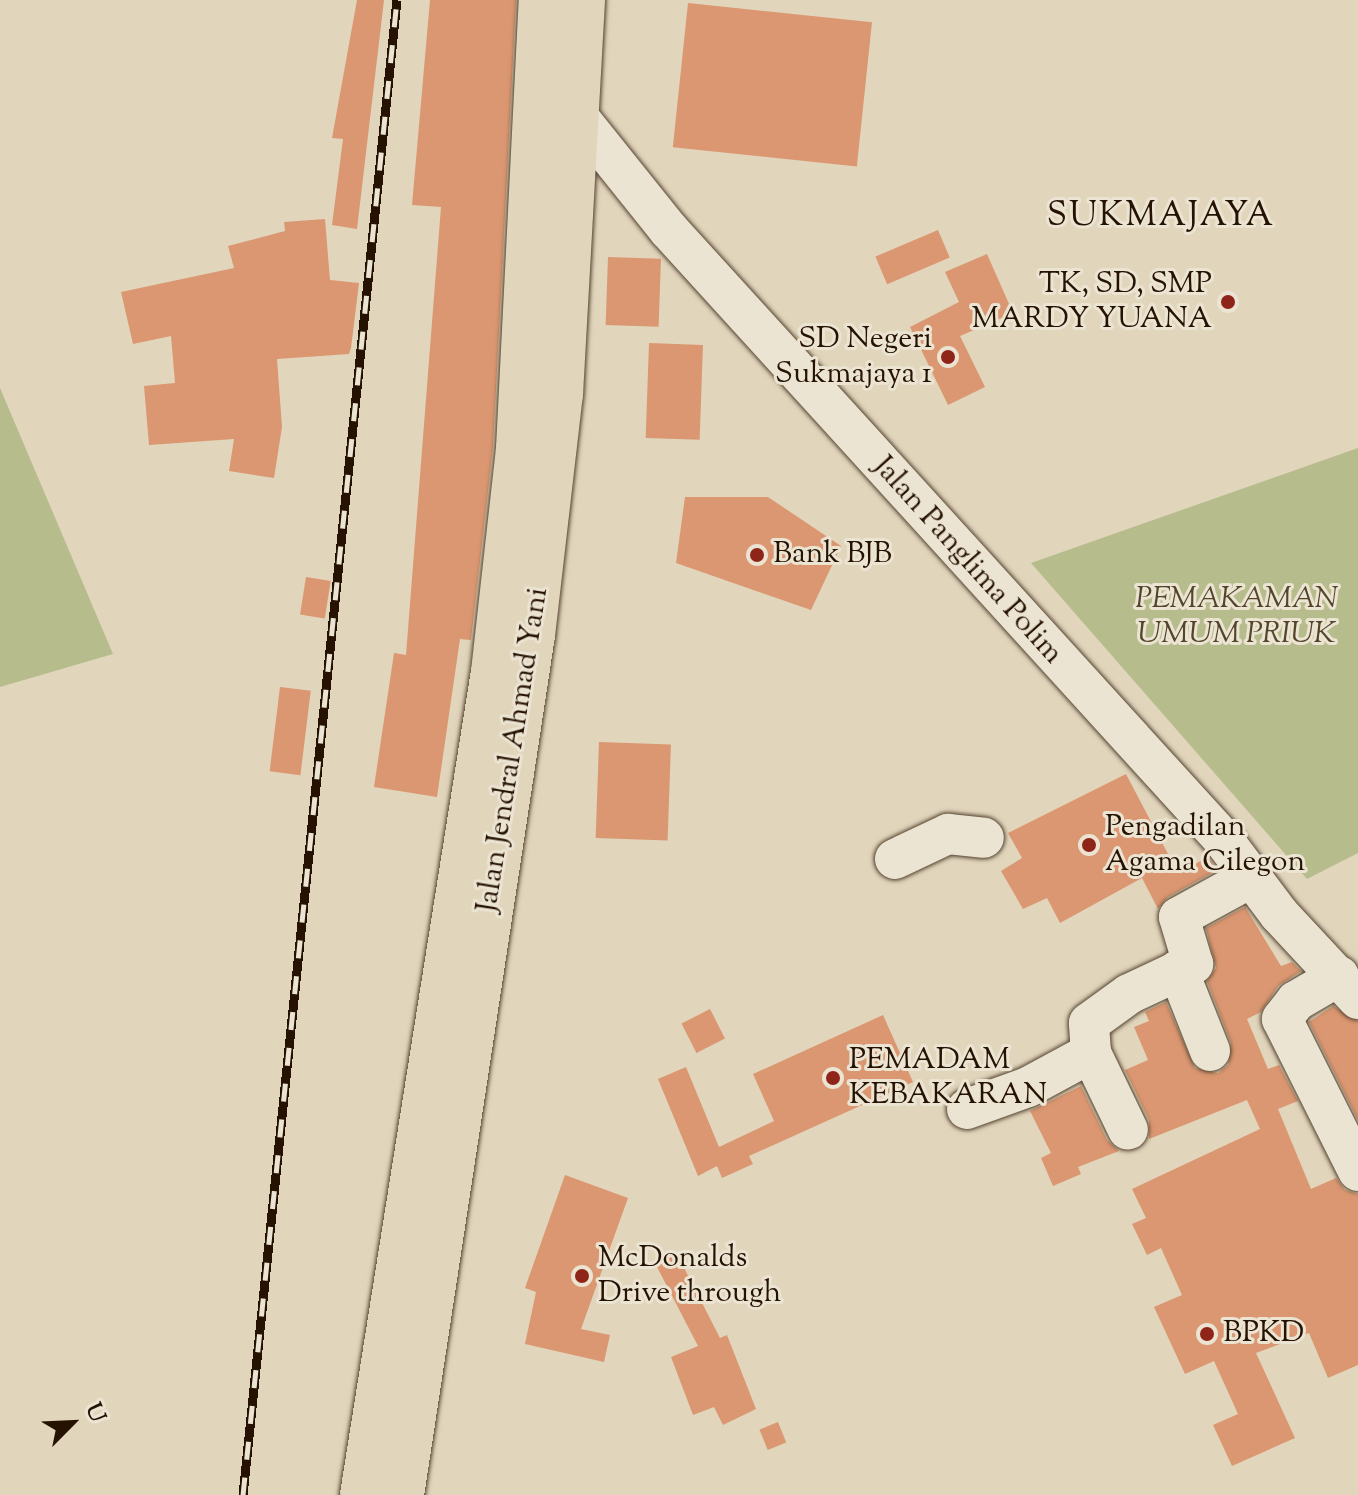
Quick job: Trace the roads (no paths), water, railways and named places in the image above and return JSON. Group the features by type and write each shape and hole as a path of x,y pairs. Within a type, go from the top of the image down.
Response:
{"highway":[{"name":"Jalan Jendral Ahmad Yani","path":"362,1495 493,672 518,449 541,0"},
{"name":"Jalan Jendral Ahmad Yani","path":"402,1495 533,635 561,394 580,119 583,0"}],"street":[{"name":"Jalan Panglima Polim","path":"580,119 668,229 1252,877 1279,914 1348,987"},
{"path":"895,859 948,834 984,838"},
{"path":"1128,1130 1091,1053 1089,1023 1129,994 1193,964 1179,917 1252,877"},
{"path":"1178,970 1210,1051"},
{"path":"1348,987 1296,1001 1282,1019 1358,1171"},
{"path":"967,1109 1028,1087 1091,1053"}],"railway":[{"path":"243,1495 397,0"}],"place":[{"name":"TK, SD, SMP MARDY YUANA","path":"1228,302"},
{"name":"SD Negeri Sukmajaya 1","path":"948,357"},
{"name":"Bank BJB","path":"757,555"},
{"name":"Pengadilan Agama Cilegon","path":"1089,845"},
{"name":"PEMADAM KEBAKARAN","path":"833,1078"},
{"name":"McDonalds Drive through","path":"582,1276"},
{"name":"BPKD","path":"1207,1334"}],"district":[{"name":"SUKMAJAYA","path":"1161,217"}],"park label":[{"name":"PEMAKAMAN UMUM PRIUK","path":"1237,617"}]}
